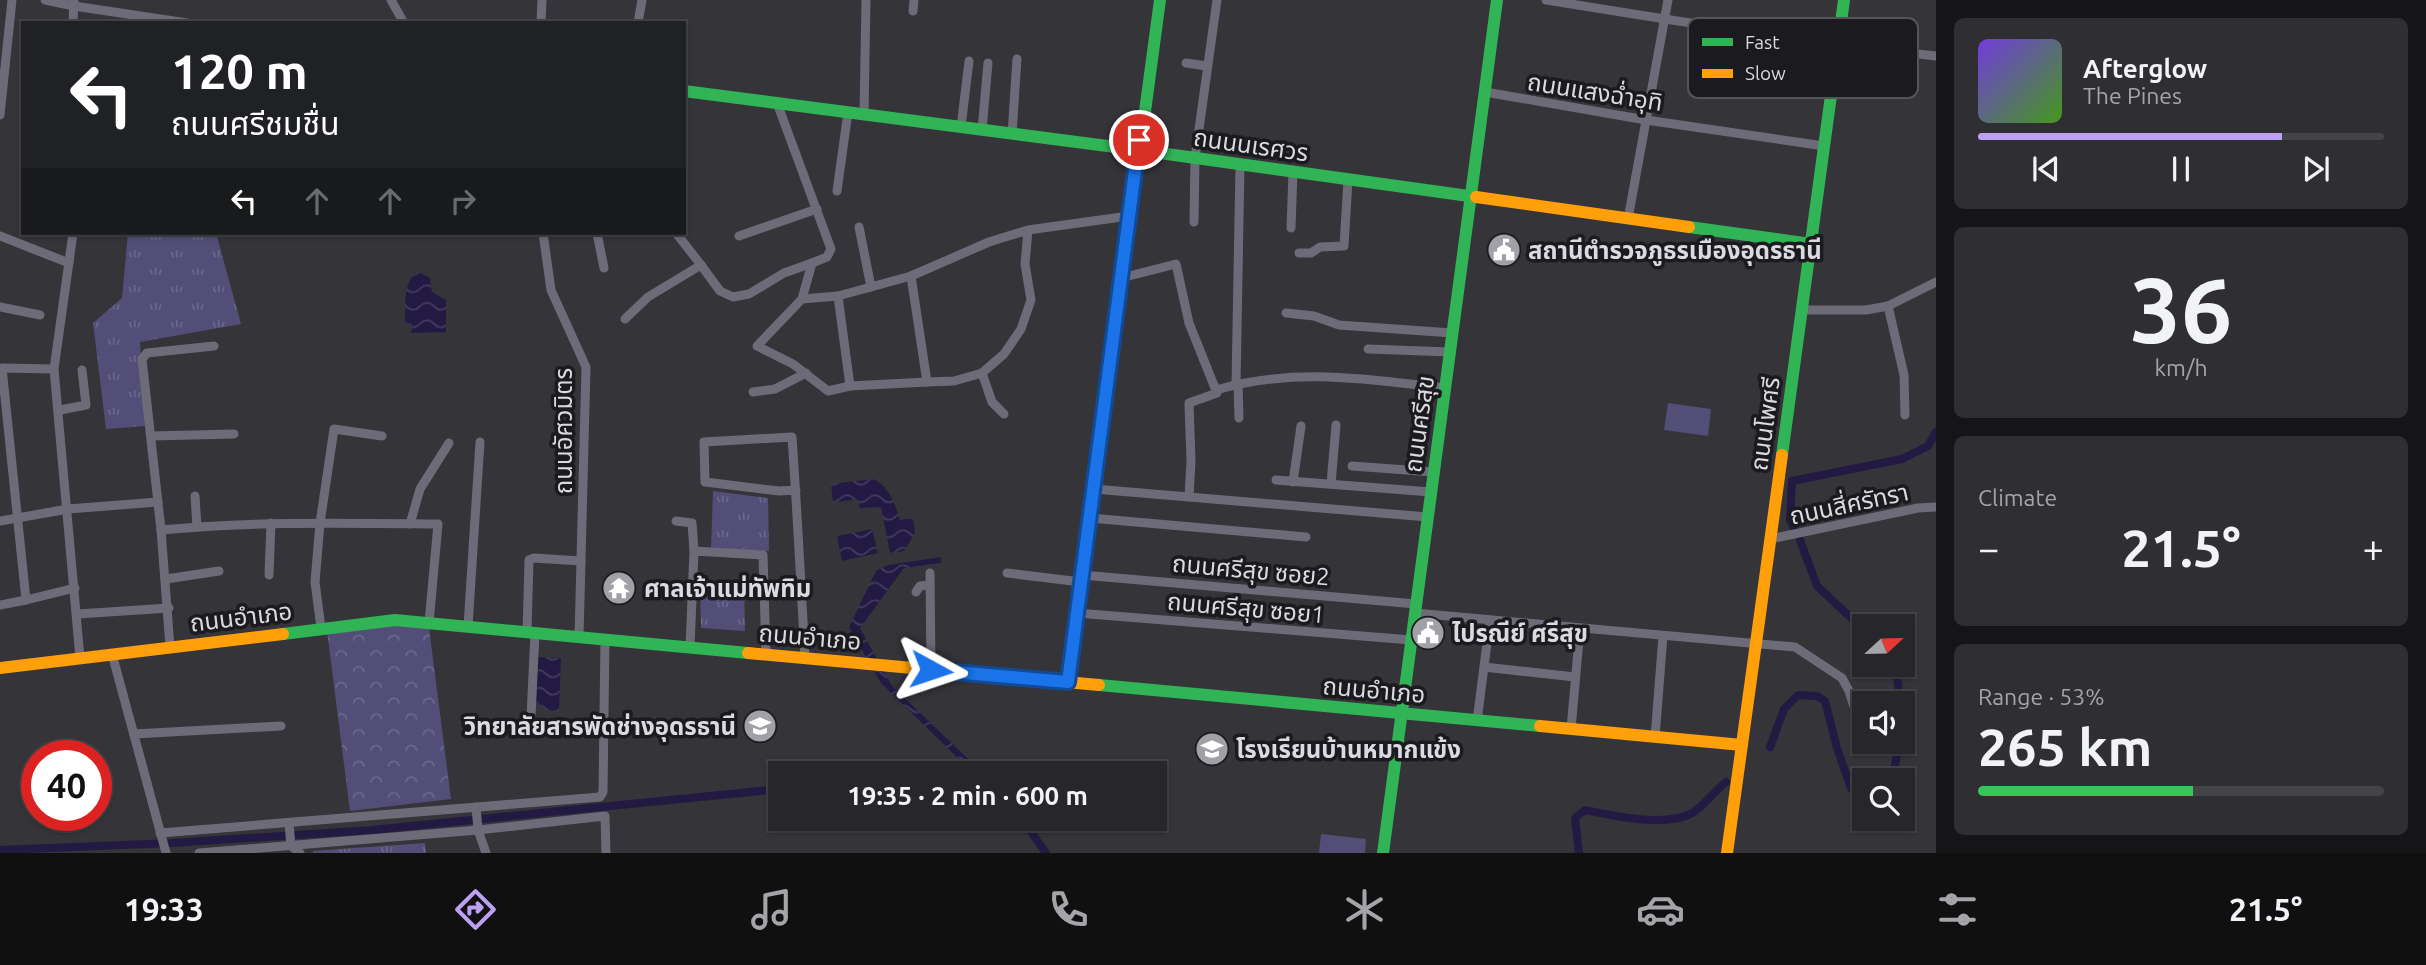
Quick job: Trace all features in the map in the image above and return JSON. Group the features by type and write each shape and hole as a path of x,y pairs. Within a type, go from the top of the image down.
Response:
{"street":[{"path":"0,115 12,0"},
{"path":"45,0 176,21"},
{"path":"391,0 403,21"},
{"path":"541,21 542,0"},
{"path":"638,21 642,0"},
{"path":"864,114 866,0"},
{"path":"913,11 914,0"},
{"path":"1068,682 1160,0"},
{"path":"1194,222 1195,158 1217,0"},
{"name":"ถนนศรีสุข","path":"1383,853 1497,0"},
{"path":"1546,0 1591,4 1688,24"},
{"path":"1628,219 1668,0"},
{"name":"ถนนโพศรี","path":"1842,18 1844,0"},
{"path":"74,3 74,21"},
{"path":"1918,55 1936,57"},
{"path":"1012,134 1017,59"},
{"path":"961,127 969,61"},
{"path":"982,130 988,63"},
{"path":"1186,63 1207,66"},
{"name":"ถนนนเรศวร","path":"686,91 1138,150 1811,244"},
{"name":"ถนนแสงฉ่ำอุทิ","path":"1485,92 1646,120 1824,146"},
{"name":"ถนนโพศรี","path":"1727,853 1831,98"},
{"path":"678,235 720,291 733,297 749,294 784,273 827,257 831,249 777,103"},
{"path":"837,191 849,112"},
{"path":"1239,418 1237,383 1240,165"},
{"path":"1291,228 1293,172"},
{"path":"1299,253 1311,253 1320,247 1344,246 1348,180"},
{"path":"738,236 817,209"},
{"path":"802,299 838,296 911,276 989,242 1028,230 1129,216"},
{"path":"859,227 871,287"},
{"path":"812,263 802,299 757,346 793,363 828,391 850,386 954,381 982,373 1004,354 1021,329 1031,300 1025,264 1028,230"},
{"path":"72,235 54,369 60,410 80,658"},
{"name":"ถนนอัศวมิตร","path":"543,235 551,290 586,367 579,637"},
{"path":"597,235 604,268"},
{"path":"0,236 69,263"},
{"path":"1121,278 1176,264 1189,323 1217,393 1189,403 1189,497"},
{"path":"625,319 648,297 701,265"},
{"path":"911,276 927,382"},
{"path":"1802,310 1866,310 1888,306 1936,282"},
{"path":"838,296 850,386"},
{"path":"1888,306 1904,375 1905,415"},
{"path":"0,307 40,315"},
{"path":"1286,313 1314,316 1339,325 1452,333"},
{"path":"170,647 169,608 143,355 214,346"},
{"path":"1368,349 1450,352"},
{"path":"26,600 1,367 54,369"},
{"path":"60,410 86,405 82,370"},
{"path":"753,392 775,389 806,373"},
{"path":"982,373 992,402 1004,414"},
{"path":"1216,390 1275,376 1330,376 1445,388"},
{"path":"1331,484 1336,425"},
{"path":"1293,482 1301,426"},
{"path":"321,628 315,582 320,523 334,429 382,436"},
{"path":"151,436 234,434"},
{"path":"796,490 779,491 705,482 704,442 792,437 796,490 805,658"},
{"path":"468,626 480,442"},
{"path":"410,524 420,489 449,443"},
{"path":"1352,466 1434,472"},
{"path":"1276,480 1431,492"},
{"path":"1094,489 1428,517"},
{"path":"195,496 198,527"},
{"path":"0,521 68,509 158,502"},
{"name":"ถนนสี่ศรัทรา","path":"1770,539 1918,508 1936,507"},
{"path":"1090,518 1306,537"},
{"path":"676,521 692,523 694,551 690,647"},
{"path":"161,530 271,523 438,524 429,623"},
{"path":"269,575 271,523"},
{"path":"694,551 763,555 766,654"},
{"path":"531,716 529,560 581,561"},
{"path":"166,579 219,571"},
{"path":"930,573 931,670"},
{"name":"ถนนศรีสุข ซอย2","path":"1007,573 1416,609 1490,620 1795,647 1837,673 1852,700"},
{"path":"916,592 917,587 930,586"},
{"path":"0,605 75,588"},
{"path":"78,614 169,608"},
{"name":"ถนนศรีสุข ซอย1","path":"1077,613 1411,640"},
{"name":"ถนนอำเภอ","path":"0,668 396,620 1742,745"},
{"path":"1477,720 1490,620"},
{"path":"1571,729 1580,628"},
{"path":"1655,737 1663,636"},
{"path":"160,833 476,811 600,797 603,792 606,639"},
{"path":"112,654 166,853"},
{"path":"1484,667 1575,677"},
{"path":"134,734 281,726"},
{"path":"476,811 486,853"},
{"path":"199,853 605,816 606,853"},
{"path":"289,824 291,846 300,853"}],"green space":[{"path":"128,235 217,235 241,324 140,342 145,426 106,429 93,323 122,298"},
{"path":"1668,403 1711,409 1708,436 1664,430"},
{"path":"713,491 768,498 769,551 711,548"},
{"path":"700,585 744,585 745,631 701,628"},
{"path":"397,624 429,628 451,799 350,811 327,631"},
{"path":"1321,834 1366,839 1365,853 1319,853"},
{"path":"425,843 426,853 313,853 313,851"}],"water":[{"path":"419,272 430,278 432,292 446,300 446,332 411,333 412,324 405,322 407,287"},
{"path":"873,479 887,491 900,520 913,518 915,533 904,551 890,553 881,507 860,508 857,499 833,503 831,484"},
{"path":"872,529 878,553 842,561 837,536"},
{"path":"941,557 941,563 904,568 860,628 892,686 970,761 961,761 881,683 849,627 876,571 888,565"},
{"path":"537,657 561,658 559,711 547,710 536,701"}],"waterway":[{"path":"1794,528 1790,520 1792,481 1902,459 1928,446 1936,432"},
{"path":"1800,540 1817,586 1852,619"},
{"path":"1897,677 1899,691"},
{"path":"1770,747 1784,709 1798,695 1817,696 1825,701 1837,748 1852,789"},
{"path":"1894,768 1897,754"},
{"path":"1579,853 1575,818 1585,810 1641,819 1683,817 1698,809 1726,782"},
{"path":"0,850 172,843 372,830 768,790"},
{"path":"1030,831 1046,853"}],"traffic: fast":[{"path":"1068,683 1160,0"},
{"path":"1383,853 1497,0"},
{"path":"1842,18 1844,0"},
{"path":"686,91 1476,197"},
{"path":"1782,455 1831,98"},
{"path":"1689,227 1811,244"},
{"path":"283,634 395,620 748,653"},
{"path":"1099,685 1540,726"}],"traffic: slow":[{"path":"1476,197 1689,227"},
{"path":"1727,853 1782,455"},
{"path":"0,668 283,634"},
{"path":"748,653 1099,685"},
{"path":"1540,726 1742,745"}],"place":[{"name":"สถานีตำรวจภูธรเมืองอุดรธานี","path":"1504,250"},
{"name":"ศาลเจ้าแม่ทัพทิม","path":"619,588"},
{"name":"ไปรณีย์ ศรีสุข","path":"1428,633"},
{"name":"วิทยาลัยสารพัดช่างอุดรธานี","path":"760,726"},
{"name":"โรงเรียนบ้านหมากแข้ง","path":"1212,749"}],"route":[{"path":"931,670 1068,682 1139,140"}]}
